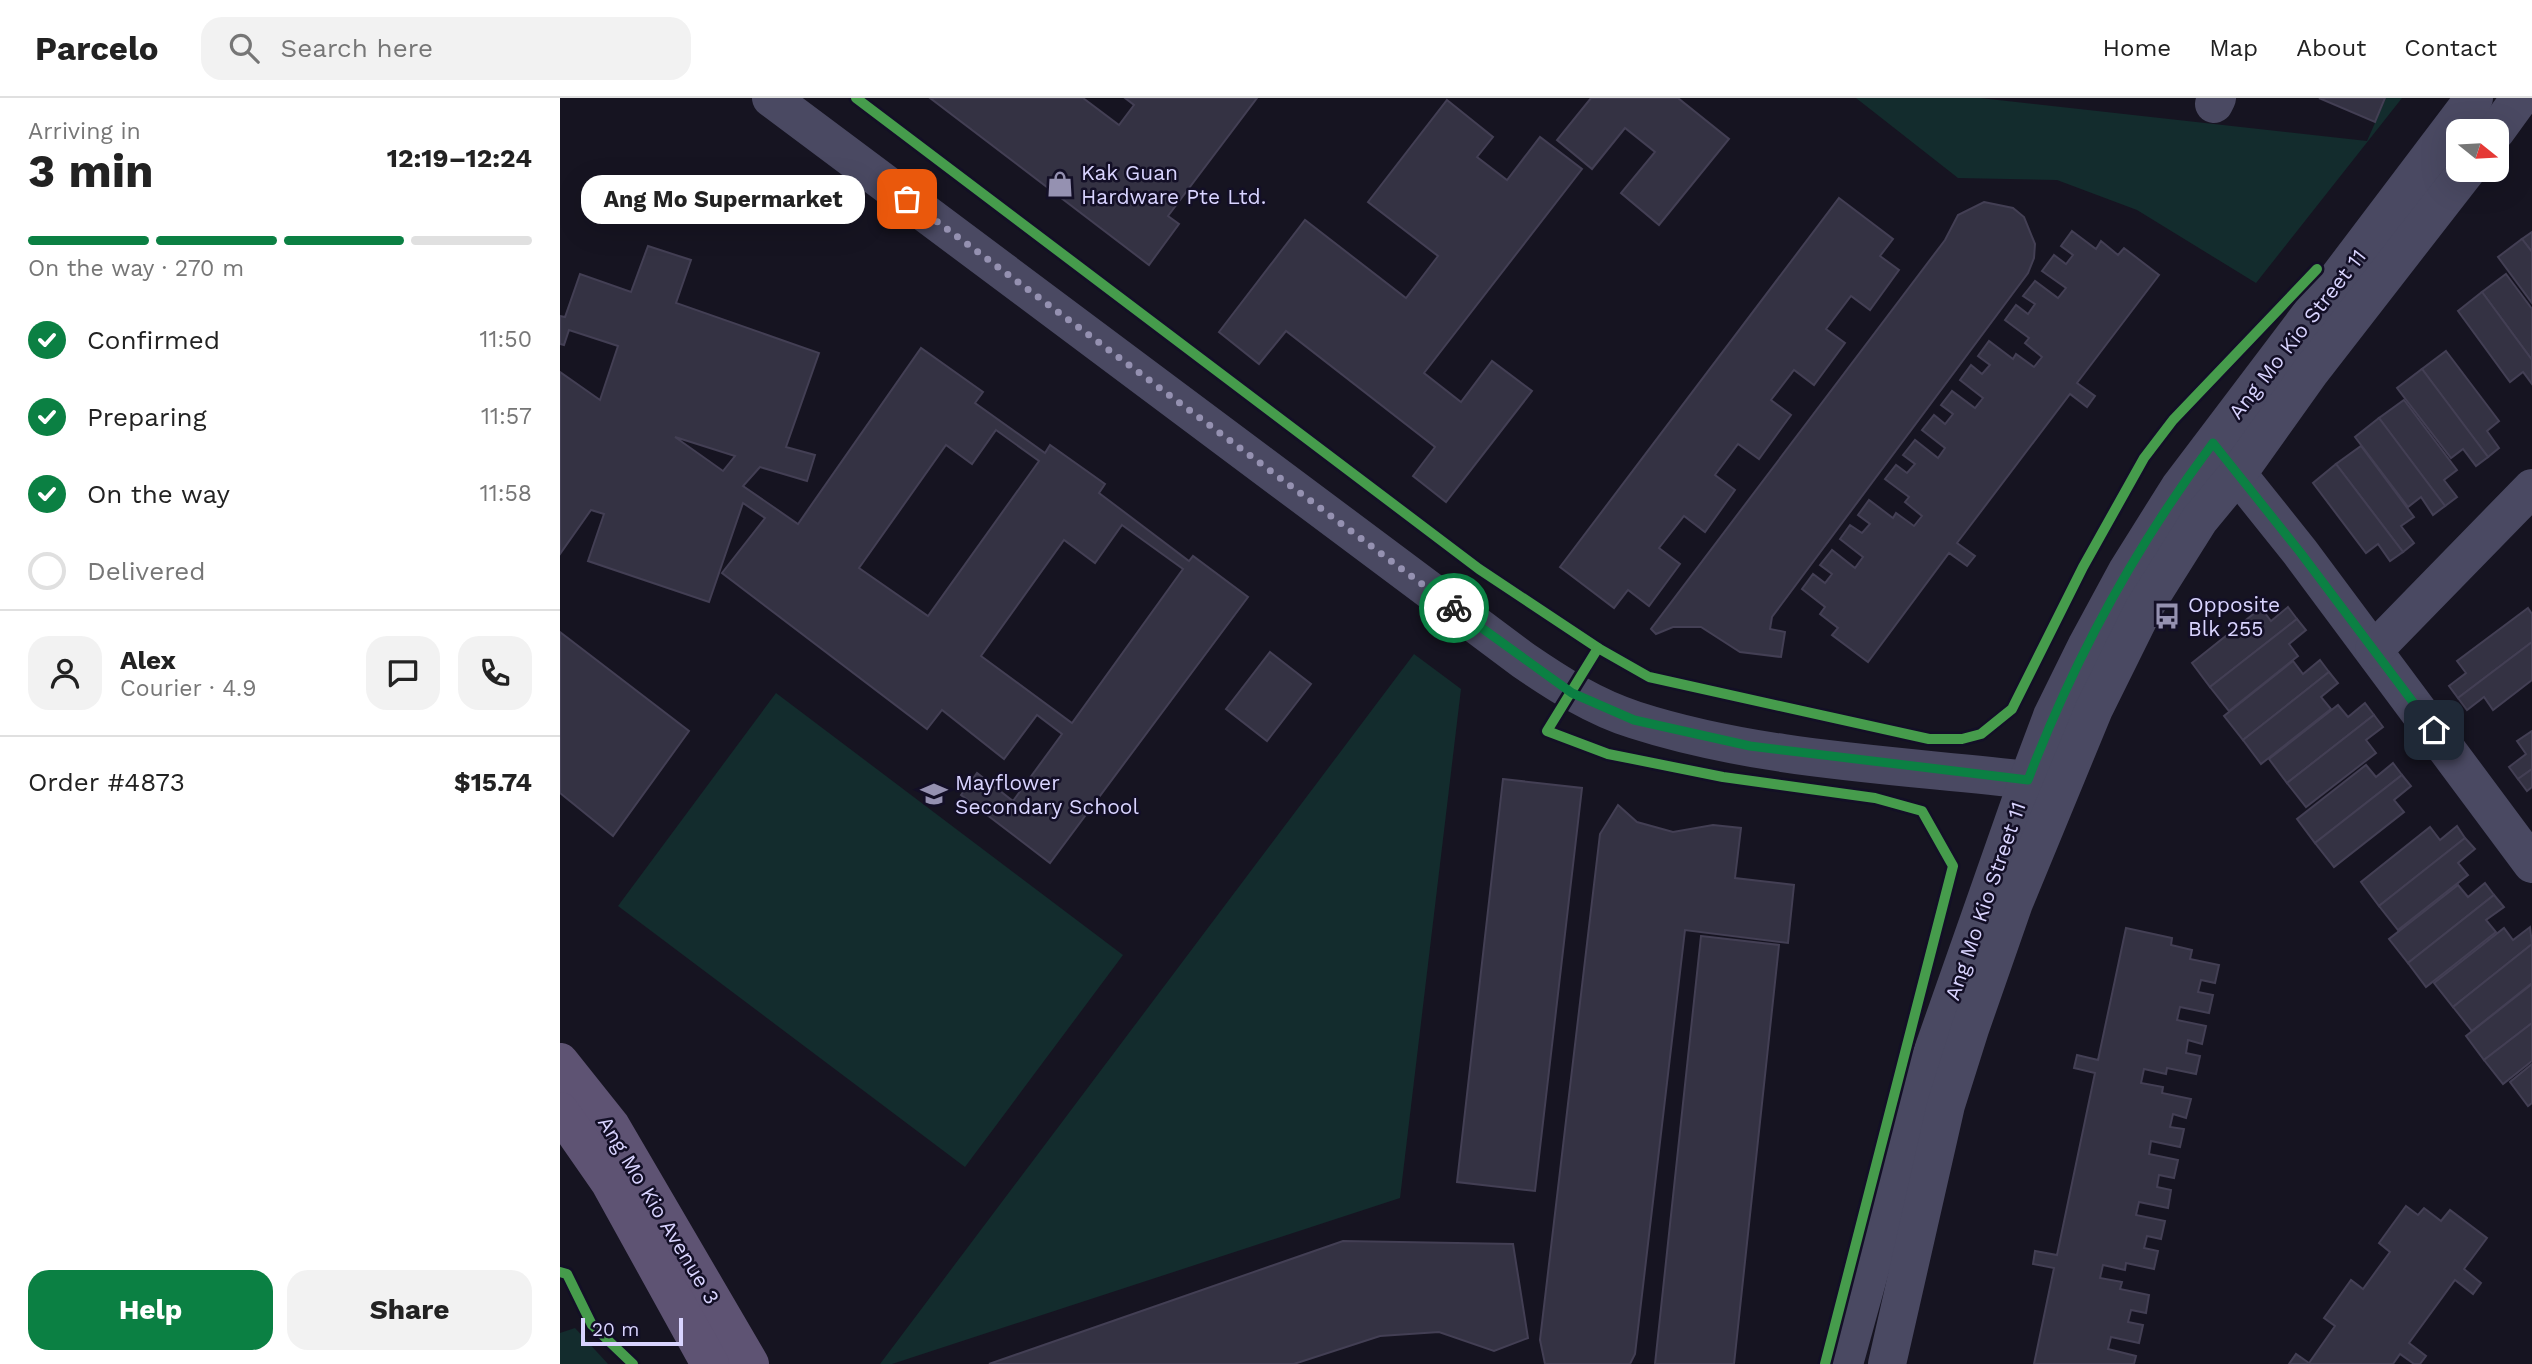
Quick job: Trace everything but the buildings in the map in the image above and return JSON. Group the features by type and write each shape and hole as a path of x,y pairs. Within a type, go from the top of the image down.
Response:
{"main road":[{"name":"Ang Mo Kio Avenue 3","path":"560,1062 611,1126 750,1364"},
{"name":"Ang Mo Kio Avenue 3","path":"560,1111 610,1183 710,1364"}],"street":[{"path":"771,98 1523,660 1572,693 1634,720 1723,741 1856,761 2044,784"},
{"name":"Ang Mo Kio Street 11","path":"1887,1364 1946,1105 2014,903 2044,784 2052,716 2127,572 2179,488 2474,98"},
{"path":"2505,119 2520,98"},
{"name":"Ang Mo Kio Street 11","path":"1844,1364 1922,1082 2044,784 2144,608 2200,519 2239,472 2311,371 2458,182"},
{"path":"2213,443 2239,472 2374,650 2532,864"},
{"path":"2374,650 2532,488"}],"green space":[{"path":"1856,98 1980,98 2367,141 2386,98 2402,98 2256,283 2137,210 2057,180 1958,178"},
{"path":"1414,654 1461,689 1400,1198 892,1364 880,1364"},
{"path":"776,693 1123,955 965,1167 618,906"},
{"path":"575,1328 608,1364 560,1364 560,1333"}],"cycle path":[{"path":"856,98 1479,569 1598,648 1649,677 1929,739 1962,739 1981,734 2012,709 2083,567 2144,458 2173,420 2317,269"},
{"path":"1598,648 1547,731 1608,754 1723,777 1875,798 1922,811 1953,866 1825,1364"},
{"path":"560,1272 567,1274 592,1325 633,1364"}],"way so far":[{"path":"907,199 1454,608"}],"place":[{"name":"Kak Guan Hardware Pte Ltd.","path":"1060,184"},
{"name":"Ang Mo Supermarket","path":"907,199"},
{"name":"Opposite Blk 255","path":"2167,616"},
{"name":"Mayflower Secondary School","path":"934,794"}],"route":[{"path":"1454,608 1572,693 1634,720 1750,746 2028,780 2052,716 2127,572 2179,488 2213,443 2239,472 2434,730"}]}
